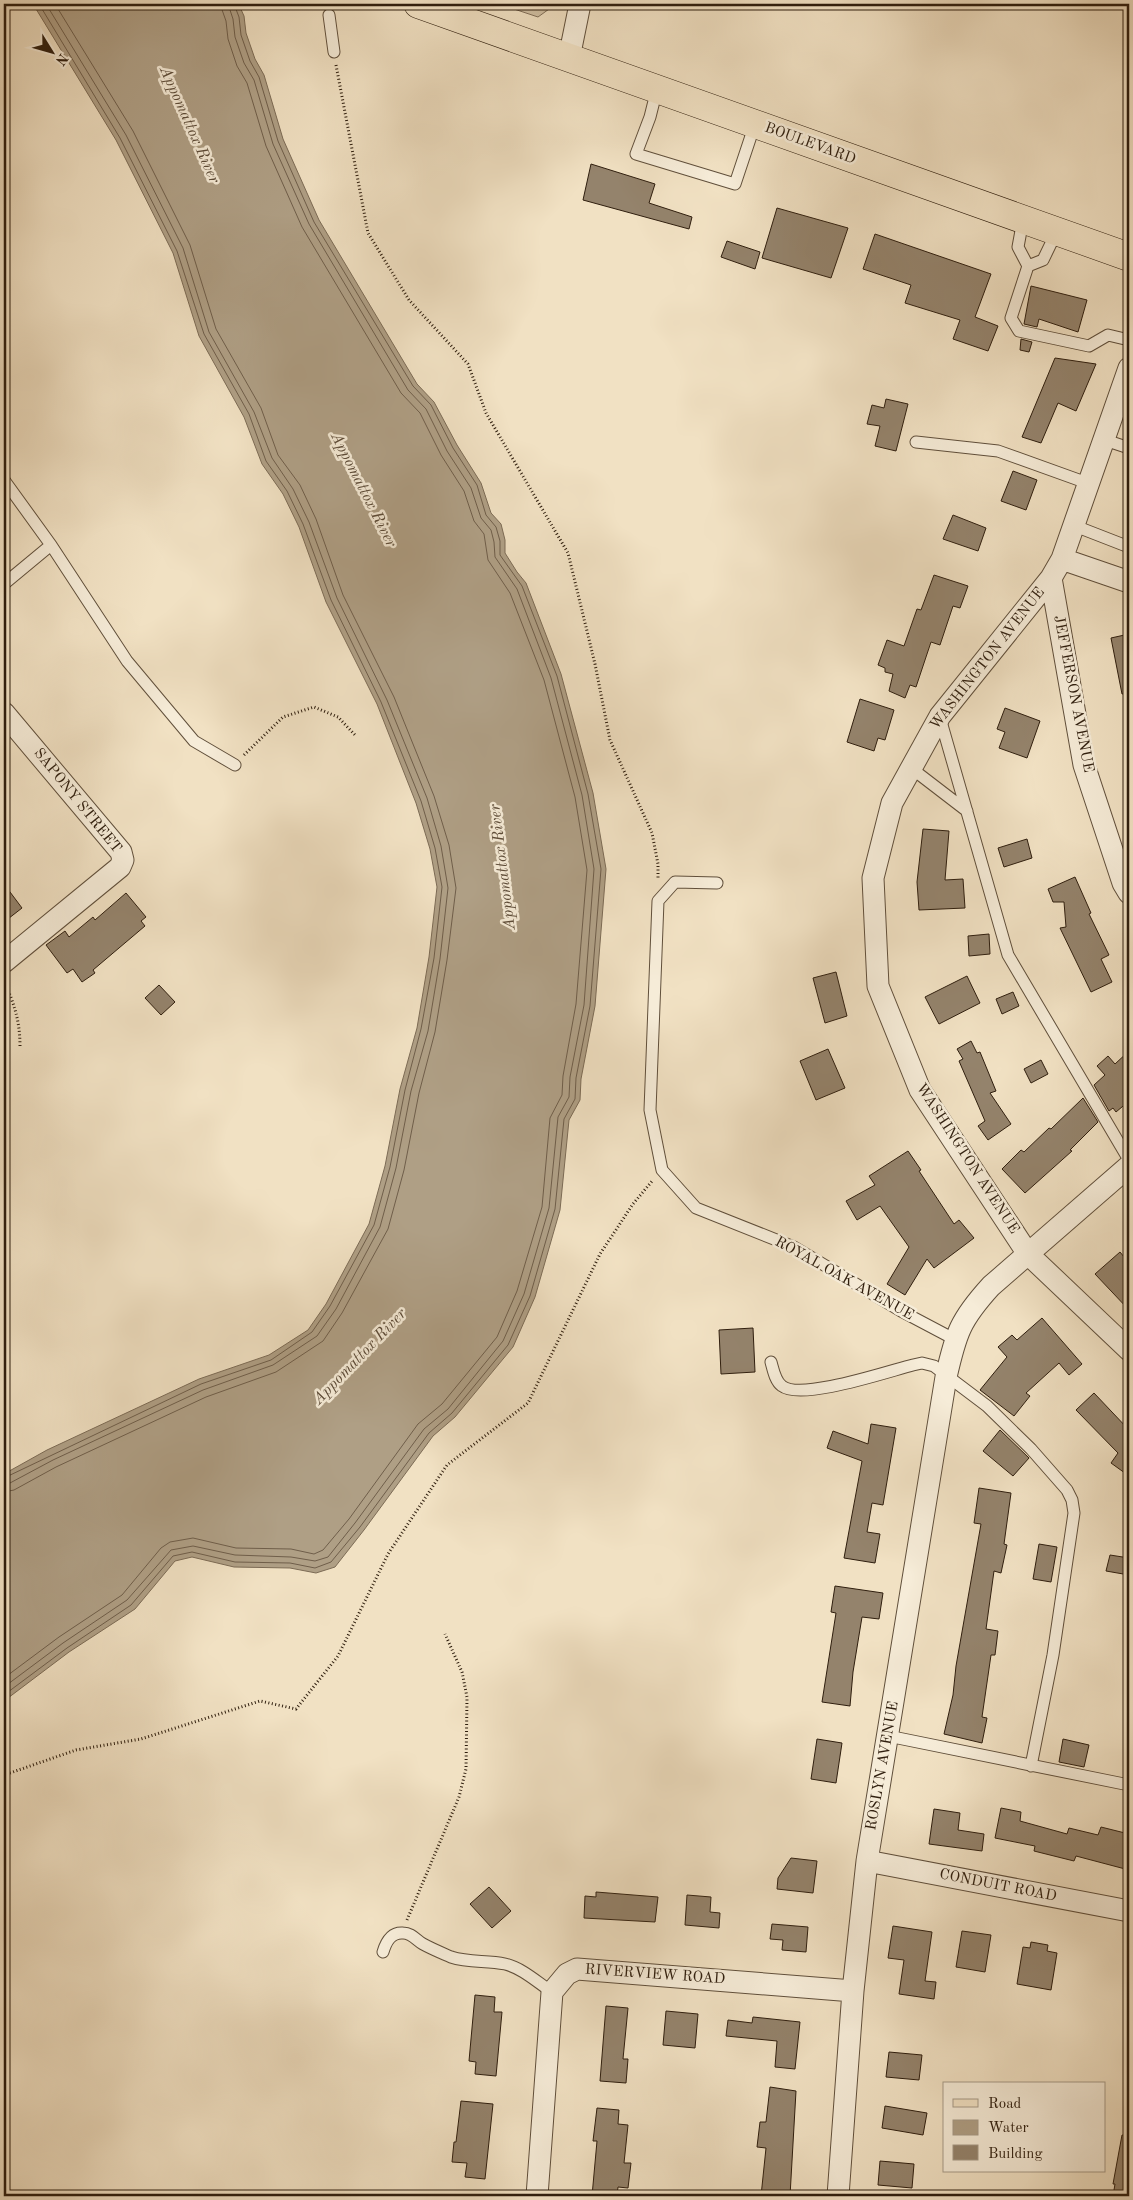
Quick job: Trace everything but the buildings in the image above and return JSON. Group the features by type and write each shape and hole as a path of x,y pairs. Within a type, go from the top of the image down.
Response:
{"main road":[{"name":"BOULEVARD","path":"418,4 1129,257"}],"street":[{"path":"569,58 580,4"},
{"name":"WASHINGTON AVENUE","path":"1129,368 1123,408 1105,440 1062,559 1051,578 940,716 892,803 873,878 878,986 920,1090 1028,1254 1129,1350"},
{"path":"1062,559 1129,582"},
{"name":"JEFFERSON AVENUE","path":"1051,578 1084,765 1123,883 1129,893"},
{"name":"SAPONY STREET","path":"4,713 121,852 123,860 120,867 4,962"},
{"path":"954,1339 971,1308 991,1286 1129,1166"},
{"name":"ROSLYN AVENUE","path":"838,2196 853,1991 867,1861 946,1377 954,1339"},
{"name":"CONDUIT ROAD","path":"867,1861 1129,1911"},
{"name":"RIVERVIEW ROAD","path":"552,1992 559,1981 577,1969 853,1991"},
{"path":"537,2196 552,1992"}],"lane":[{"path":"329,15 334,52"},
{"path":"657,88 650,117 636,154 735,184 755,124"},
{"path":"1023,220 1018,247 1028,266 1011,318 1018,331 1089,346 1108,335 1129,340"},
{"path":"1028,266 1043,260 1056,232"},
{"path":"1105,440 1129,448"},
{"path":"916,442 998,451 1090,484"},
{"path":"4,480 51,545 127,661 194,741 235,764"},
{"path":"1074,526 1129,547"},
{"path":"4,584 51,545"},
{"path":"940,716 1008,955 1129,1160"},
{"path":"911,768 967,810"},
{"path":"662,1170 650,1110 658,901 675,882 717,884"},
{"name":"ROYAL OAK AVENUE","path":"662,1170 696,1208 794,1247 900,1311 954,1339"},
{"path":"771,1362 781,1385 789,1390 807,1390 833,1386 922,1364 934,1366 946,1377 987,1406 1031,1449 1067,1490 1072,1500 1074,1513 1053,1655 1032,1766"},
{"path":"888,1736 1129,1785"},
{"path":"383,1952 386,1941 393,1935 402,1932 410,1934 422,1943 453,1957 474,1962 503,1963 515,1967 552,1992"}],"path":[{"path":"334,52 368,233 409,300 468,364 486,413 568,553 595,664 610,740 652,833 658,864 658,901"},
{"path":"235,764 282,717 314,707 338,717 355,735"},
{"path":"4,980 15,1004 20,1028 20,1046"},
{"path":"4,1778 10,1773 76,1750 141,1739 260,1701 296,1709 338,1656 388,1554 447,1465 528,1403 600,1254 633,1204 662,1170"},
{"path":"402,1932 459,1797 466,1769 467,1697 462,1672 445,1634"}],"shaded area":[{"path":"499,4 556,4 538,17"}],"water":[{"name":"Appomattox River","path":"33,4 239,5 244,16 246,33 255,59 264,75 283,139 319,220 417,384 434,402 457,445 481,483 491,513 501,524 505,540 505,553 526,583 561,674 593,793 606,869 595,1006 581,1079 580,1100 569,1120 560,1210 535,1297 513,1347 455,1417 433,1436 335,1567 316,1573 290,1568 234,1567 192,1557 175,1561 135,1609 69,1652 4,1701 4,1474 47,1450 199,1379 269,1355 308,1330 326,1304 369,1224 385,1166 400,1089 417,1028 429,957 437,887 430,849 416,803 377,704 326,602 299,527 283,494 262,464 244,417 199,336 173,253 116,140"}]}
